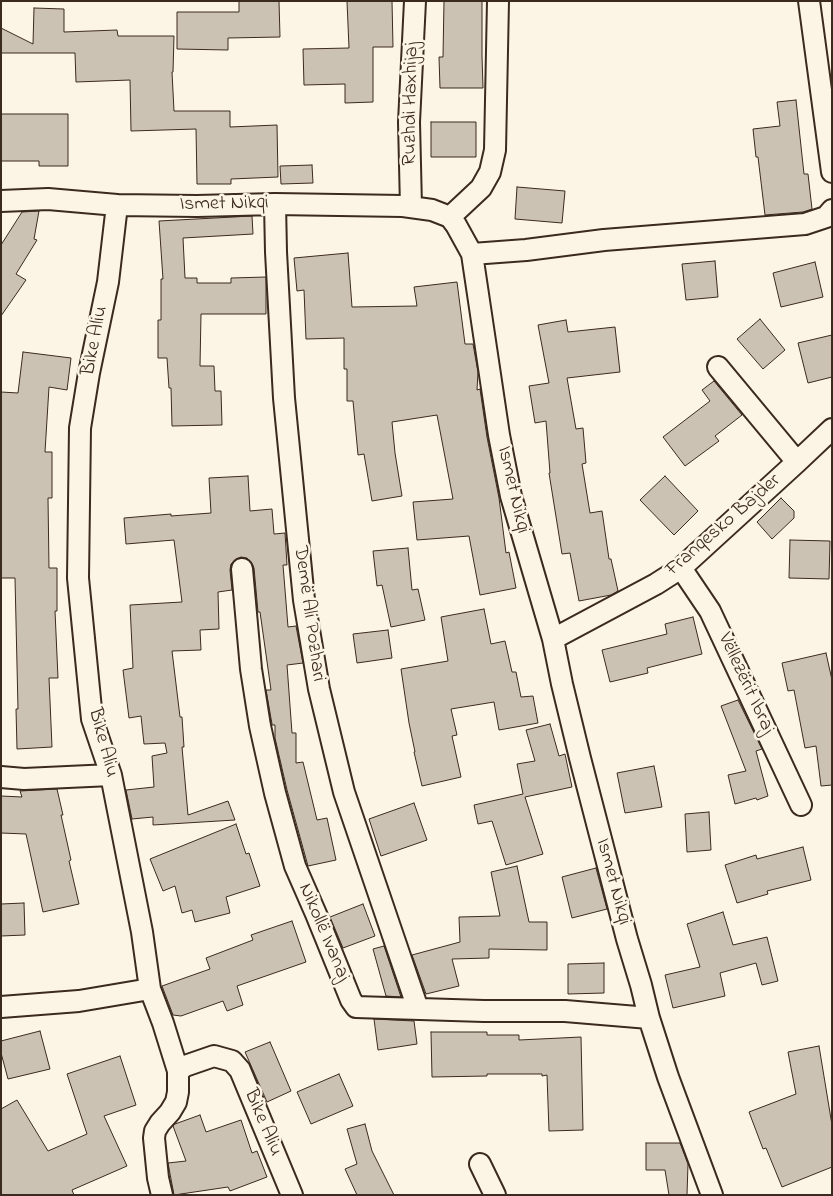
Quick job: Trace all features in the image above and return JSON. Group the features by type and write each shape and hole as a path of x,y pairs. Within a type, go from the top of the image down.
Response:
{"street":[{"name":"Ruzhdi Haxhijaj","path":"411,207 408,122 415,1"},
{"path":"450,217 481,188 490,172 495,150 498,1"},
{"path":"808,1 832,172"},
{"name":"Ismet Nikqi","path":"1,201 48,199 116,205 197,206 275,204 411,207 432,210 450,217 456,225 472,254 499,434 511,496 553,639 580,758 649,1018 668,1077 712,1195"},
{"name":"Demë Ali Pozhari","path":"275,204 276,262 287,427 304,600 319,689 344,792 418,1009"},
{"name":"Bike Aliu","path":"116,205 108,282 89,373 80,428 78,578 92,719 111,775 142,932 150,989 178,1071 186,1066 214,1056 232,1061 240,1070 292,1195"},
{"path":"472,254 526,250 604,240 805,224 826,217 832,210"},
{"path":"718,367 797,462"},
{"name":"Franqesko Bajder","path":"553,639 656,584 681,568 832,429"},
{"name":"Vëllezërit Ibraj","path":"681,568 710,610 800,805"},
{"name":"Nikollë Ivanaj","path":"242,569 251,669 260,726 276,793 295,866 351,1000 356,1007 565,1012 649,1018"},
{"path":"1,778 24,779 111,775"},
{"path":"1,1007 79,1001 150,989"},
{"path":"162,1195 158,1178 155,1130 176,1102 178,1071"},
{"path":"480,1164 496,1195"}],"building":[{"path":"239,1 279,1 280,37 228,38 228,50 177,49 177,12 239,12"},
{"path":"347,1 392,1 393,47 373,47 373,102 345,103 345,84 304,85 303,49 349,48"},
{"path":"444,1 482,1 483,88 440,88 439,57 443,57"},
{"path":"34,8 64,9 64,32 117,30 118,36 174,36 172,72 174,111 230,111 230,127 277,125 278,177 231,179 231,184 197,184 196,129 131,131 130,80 76,82 75,53 1,53 1,28 33,44"},
{"path":"796,100 804,174 808,174 812,209 803,212 765,215 753,129 780,126 777,102"},
{"path":"1,114 68,114 68,166 39,166 39,161 1,161"},
{"path":"431,122 476,122 476,157 431,157"},
{"path":"312,165 313,183 281,184 280,166"},
{"path":"517,187 565,191 562,223 515,219"},
{"path":"39,211 34,239 37,240 16,274 26,280 1,316 1,245 22,212"},
{"path":"252,216 253,234 183,238 185,278 197,278 197,283 231,283 231,278 266,277 266,314 201,314 200,366 214,366 215,391 221,391 222,425 172,426 171,388 169,388 167,358 158,358 158,320 161,320 161,279 163,279 159,221"},
{"path":"348,253 352,307 417,306 414,287 457,282 465,344 473,344 478,372 477,390 480,389 499,498 506,553 509,552 516,588 480,595 469,536 417,540 413,502 453,499 437,415 392,422 402,496 372,501 364,454 358,455 353,401 347,401 347,369 344,369 344,338 306,339 304,290 297,291 294,258"},
{"path":"715,261 718,297 686,300 682,264"},
{"path":"815,262 823,297 781,307 773,273"},
{"path":"760,319 785,350 763,369 737,339"},
{"path":"566,320 568,332 615,327 620,372 567,378 576,429 583,428 586,463 582,464 590,513 602,511 609,559 611,559 618,591 611,595 579,601 570,553 562,554 549,473 546,421 535,423 529,386 549,383 538,325"},
{"path":"832,335 832,377 808,383 798,343"},
{"path":"23,352 71,358 67,390 49,387 45,452 52,452 52,498 48,498 49,568 57,568 57,611 55,611 58,678 49,678 52,747 17,749 15,578 1,578 1,392 18,393"},
{"path":"714,381 742,415 715,436 719,441 685,466 663,437 710,401 702,390"},
{"path":"248,476 250,511 272,509 274,534 285,533 287,565 283,565 288,627 296,626 303,663 287,665 292,733 296,733 296,763 303,762 317,820 327,818 336,860 308,866 287,790 275,738 275,725 272,725 266,690 271,690 260,612 258,612 254,568 247,558 241,557 231,564 232,590 218,592 219,629 200,630 201,650 172,651 180,717 182,717 184,747 182,747 188,815 228,801 235,820 153,825 153,817 132,819 126,790 154,787 152,756 167,753 165,743 144,744 141,716 129,718 123,670 133,668 130,605 182,602 174,540 126,544 124,518 211,513 209,478"},
{"path":"665,476 698,511 674,535 640,500"},
{"path":"781,498 794,511 794,518 772,539 757,522"},
{"path":"790,540 830,541 829,579 789,578"},
{"path":"408,548 412,590 418,589 425,620 391,627 382,585 377,586 373,551"},
{"path":"484,609 491,644 505,641 512,672 516,672 521,697 533,696 538,723 499,730 494,702 451,709 457,735 452,736 461,777 422,786 414,752 401,669 448,661 441,617"},
{"path":"693,617 702,654 647,668 648,673 610,682 602,650 667,634 665,624"},
{"path":"388,630 392,658 357,663 353,634"},
{"path":"826,653 832,680 832,785 821,786 816,746 805,748 794,690 788,691 782,663"},
{"path":"738,700 762,749 756,751 768,796 735,804 728,775 746,771 721,706"},
{"path":"550,724 559,756 565,754 572,787 525,797 543,854 506,865 492,821 478,824 474,805 523,794 517,764 535,761 526,730"},
{"path":"654,766 662,807 625,813 617,773"},
{"path":"57,789 71,860 69,861 79,904 43,912 26,834 1,833 1,796 22,797 20,791"},
{"path":"414,803 427,840 381,856 369,819"},
{"path":"709,812 711,850 687,852 685,814"},
{"path":"236,824 246,854 249,853 260,886 226,897 230,913 195,922 192,910 182,913 175,886 163,891 150,859"},
{"path":"803,847 811,880 767,891 768,894 737,903 725,865 756,855 757,859"},
{"path":"517,866 529,922 547,922 547,950 489,949 489,958 452,959 459,986 426,994 412,955 460,942 459,917 500,916 491,872"},
{"path":"596,868 607,909 572,918 562,877"},
{"path":"24,903 25,935 1,936 1,904"},
{"path":"363,904 375,936 343,948 330,917"},
{"path":"723,912 733,945 767,937 778,981 762,985 756,963 720,973 725,996 673,1008 665,975 700,967 687,924"},
{"path":"292,921 306,962 237,986 243,1005 227,1011 223,1001 181,1016 173,1015 162,986 210,969 206,958 253,940 251,935"},
{"path":"384,946 401,997 386,996 373,949"},
{"path":"604,963 604,993 568,994 568,964"},
{"path":"374,1019 414,1021 417,1044 378,1050"},
{"path":"40,1031 50,1069 8,1079 1,1053 1,1041"},
{"path":"431,1032 487,1032 487,1035 519,1035 519,1040 581,1037 583,1130 549,1131 547,1075 487,1074 487,1076 432,1077"},
{"path":"270,1042 291,1091 267,1102 245,1052"},
{"path":"819,1046 832,1125 832,1167 782,1187 766,1148 763,1149 749,1112 796,1094 788,1052"},
{"path":"120,1056 136,1105 104,1116 127,1166 72,1190 74,1195 1,1195 1,1109 17,1100 48,1151 87,1134 67,1074"},
{"path":"339,1074 353,1106 311,1124 297,1092"},
{"path":"200,1115 206,1132 241,1120 252,1153 257,1151 267,1177 230,1191 228,1187 174,1195 168,1163 186,1161 173,1126"},
{"path":"365,1124 372,1151 394,1195 357,1195 345,1169 357,1164 347,1129"},
{"path":"646,1143 680,1143 688,1164 687,1195 669,1195 665,1170 646,1170"}]}
